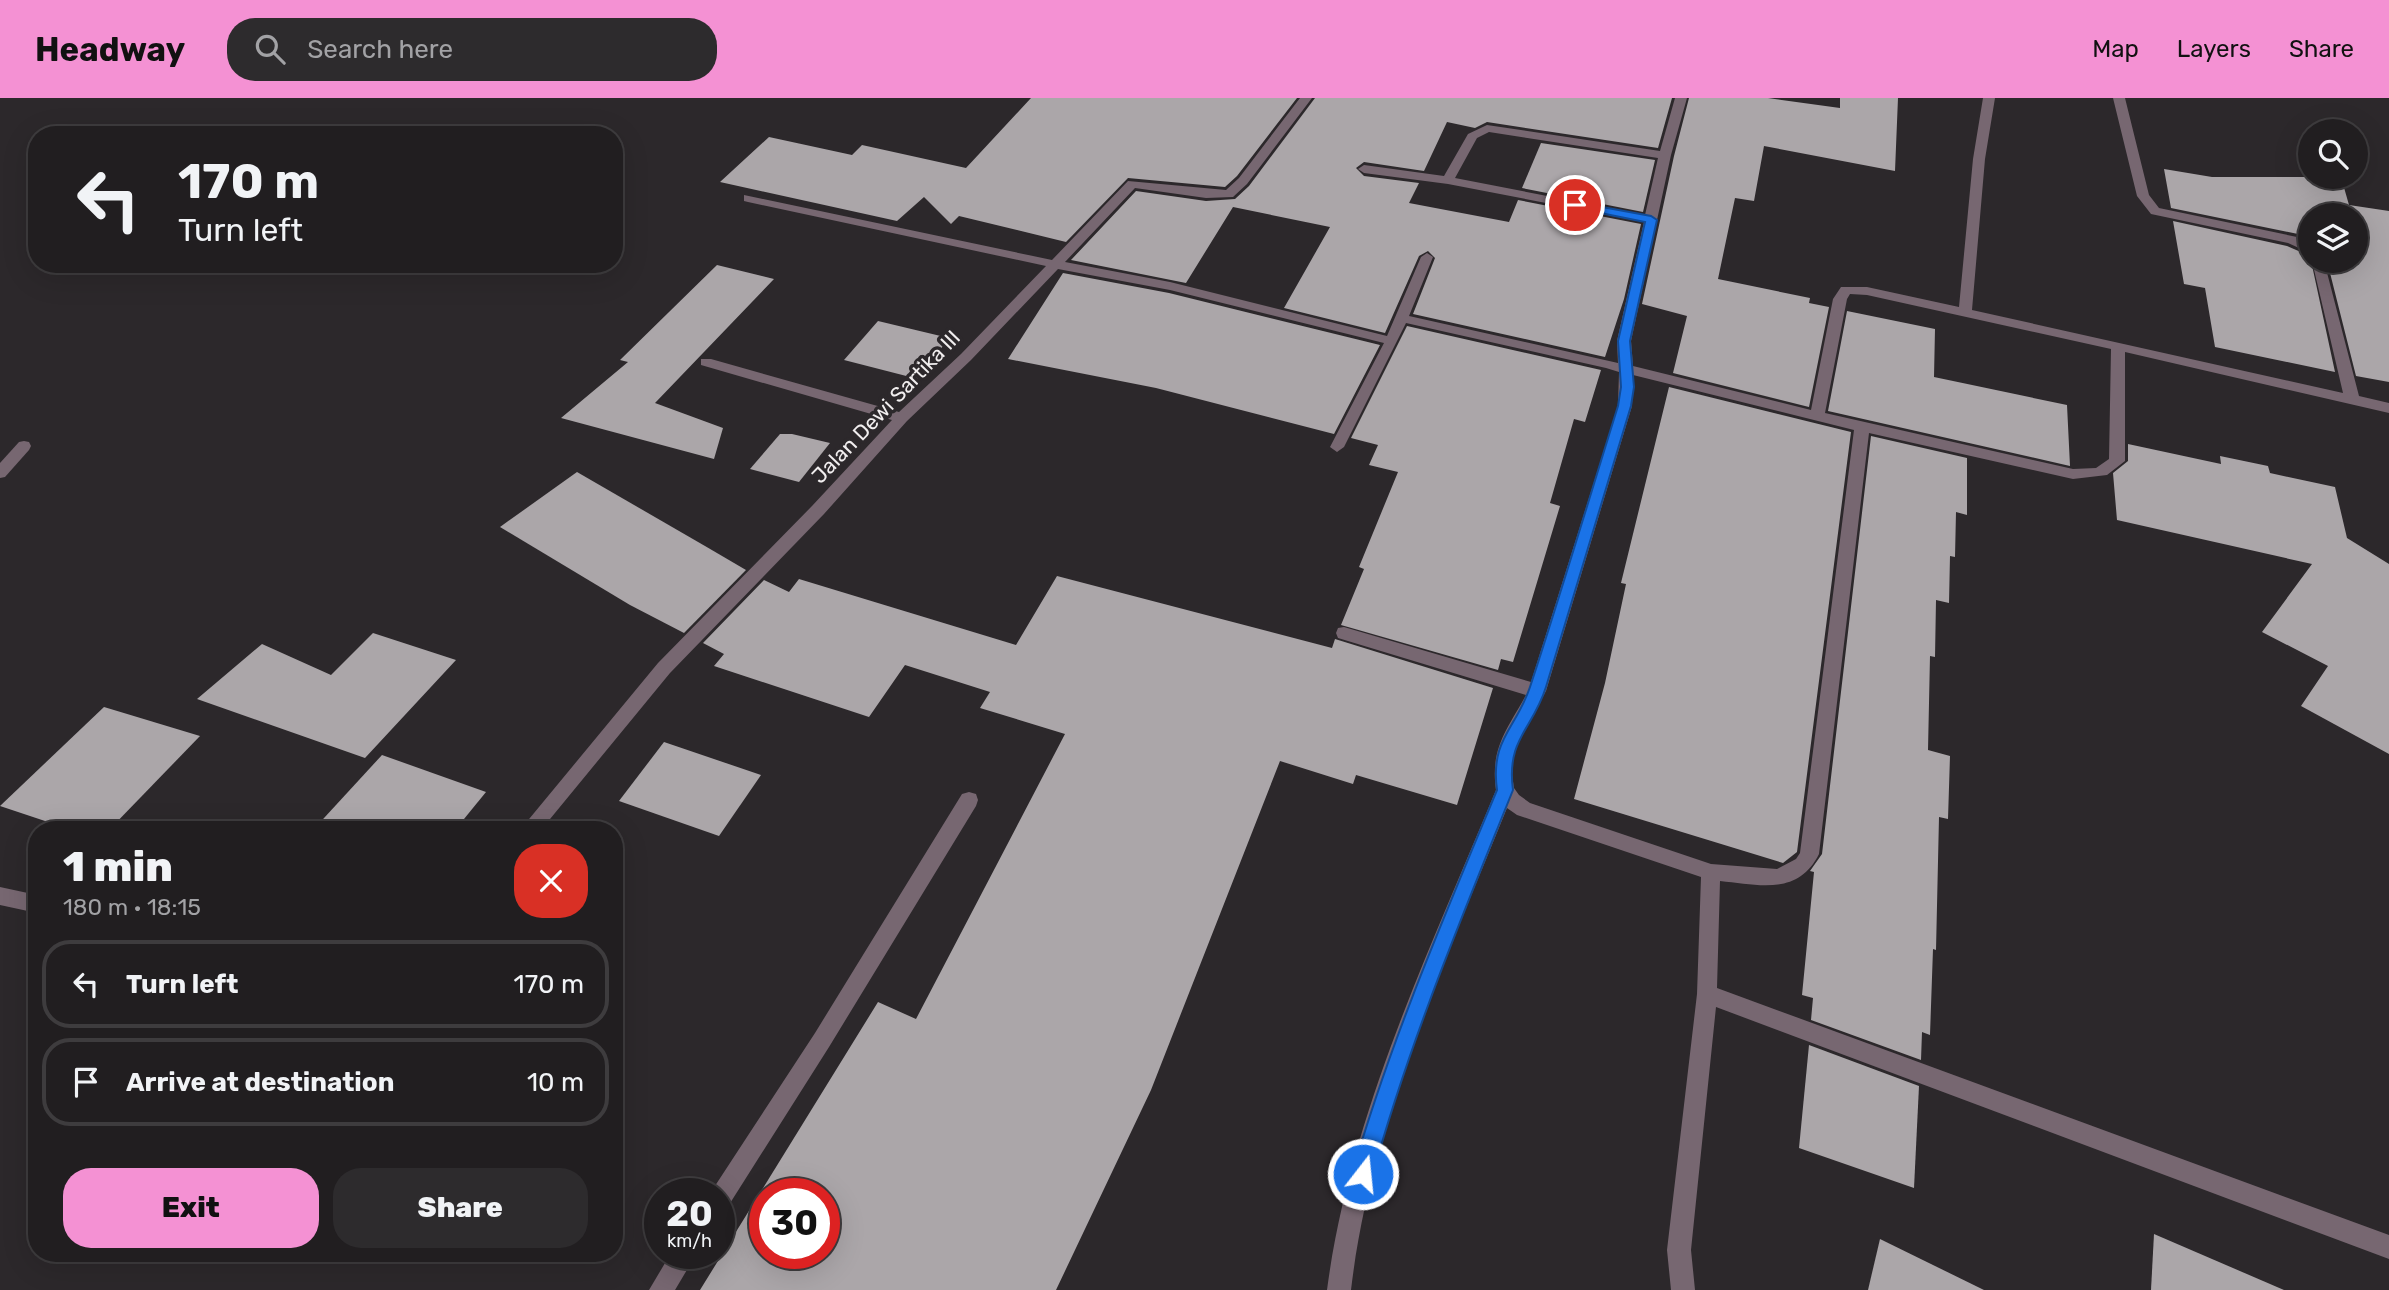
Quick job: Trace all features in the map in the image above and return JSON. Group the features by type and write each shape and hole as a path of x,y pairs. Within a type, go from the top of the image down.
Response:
{"street":[{"name":"Jalan Dewi Sartika III","path":"536,821 664,668 818,510 902,418 1132,184 1206,194 1224,195 1233,191 1306,98"},
{"path":"1681,98 1665,155 1624,341 1625,406 1537,691 1506,748 1502,768 1505,790 1512,801 1524,809 1711,872 1779,878 1802,865 1809,854 1862,428"},
{"path":"1965,313 1979,159 1989,98"},
{"path":"2119,98 2143,196 2155,211 2298,243"},
{"path":"1448,180 1475,132 1487,128 1665,155"},
{"path":"1364,169 1448,180 1651,220"},
{"path":"748,198 1170,286 1392,341"},
{"path":"1338,447 1392,341 1427,257"},
{"path":"2321,273 2352,399"},
{"path":"1817,416 1840,299 1846,290 1867,291 2389,408"},
{"path":"1402,318 1626,369 1862,428 2040,468 2094,474 2110,469 2117,461 2118,346"},
{"path":"706,362 902,418"},
{"path":"0,472 24,446"},
{"path":"1344,634 1537,691"},
{"path":"1339,1290 1349,1223 1383,1102 1426,984 1505,790"},
{"path":"733,1178 822,1040 969,800"},
{"path":"1683,1290 1679,1250 1707,994 1711,872"},
{"path":"0,896 28,902"},
{"path":"1707,994 2389,1247"},
{"path":"661,1290 675,1269"}],"building":[{"path":"1031,98 1297,98 1237,176 1225,187 1128,178 1066,242 959,216 951,224 924,197 897,221 720,182 769,137 852,155 862,145 966,168"},
{"path":"1315,98 1672,98 1658,148 1487,122 1475,128 1447,122 1424,171 1364,162 1356,168 1364,176 1419,183 1409,203 1509,222 1518,200 1641,224 1624,299 1605,357 1413,314 1435,258 1428,251 1419,256 1385,333 1284,308 1330,227 1233,207 1186,283 1071,260 1136,191 1206,201 1235,199 1249,186"},
{"path":"1689,98 1768,98 1840,108 1840,98 1898,98 1895,171 1764,146 1754,201 1735,198 1718,279 1810,298 1809,303 1829,307 1809,407 1673,373 1687,316 1642,304"},
{"path":"1541,143 1655,160 1643,212 1522,188"},
{"path":"2164,169 2212,177 2298,177 2298,189 2344,189 2348,203 2298,203 2298,234 2171,208"},
{"path":"2368,208 2389,211 2389,382 2356,376 2330,273 2368,273"},
{"path":"2173,221 2287,246 2298,251 2298,273 2314,273 2335,372 2215,347 2205,288 2184,284"},
{"path":"717,265 774,279 655,403 723,428 714,459 561,418 628,362 620,360"},
{"path":"1063,273 1169,293 1380,345 1334,434 1156,388 1008,359"},
{"path":"1847,311 1935,329 1934,377 2067,405 2070,466 1828,411"},
{"path":"878,321 949,338 918,379 844,360"},
{"path":"1407,326 1601,370 1585,422 1574,419 1550,503 1560,506 1513,662 1501,659 1498,670 1341,625 1364,569 1359,567 1398,472 1369,465 1378,445 1351,438"},
{"path":"1669,387 1851,432 1797,852 1783,863 1574,799 1605,683 1626,584 1621,583"},
{"path":"780,434 792,434 830,443 799,482 750,469"},
{"path":"1871,436 1967,458 1967,515 1956,512 1955,557 1950,556 1949,603 1936,600 1935,657 1930,656 1928,750 1950,756 1948,819 1939,817 1936,950 1933,949 1930,1035 1922,1032 1921,1060 1811,1020 1813,998 1802,995 1814,872 1810,871 1822,854"},
{"path":"2128,444 2221,464 2220,456 2268,466 2270,473 2335,487 2347,538 2389,564 2389,754 2301,706 2328,666 2262,632 2312,564 2117,520 2113,473 2128,461"},
{"path":"577,472 746,570 684,633 630,605 500,527"},
{"path":"1057,576 1332,648 1335,639 1493,688 1457,805 1356,775 1353,784 1280,761 1151,1090 1056,1290 700,1290 713,1269 735,1269 735,1233 749,1211 749,1269 840,1269 840,1178 769,1178 878,1002 916,1019 1065,734 980,708 990,692 905,665 869,717 714,666 724,654 703,643 764,580 789,592 799,579 1016,645"},
{"path":"373,633 456,660 365,758 197,699 262,644 331,675"},
{"path":"104,707 200,736 118,821 45,821 0,806"},
{"path":"664,742 761,775 719,836 619,801"},
{"path":"382,755 486,792 462,821 321,821"},
{"path":"1809,1045 1919,1086 1914,1188 1799,1148"},
{"path":"2154,1234 2284,1290 2151,1290"},
{"path":"1880,1239 1984,1290 1868,1290"}],"route":[{"path":"1363,1174 1383,1102 1426,984 1505,790 1502,768 1506,748 1537,691 1625,406 1627,387 1624,341 1651,220 1575,205"}]}
